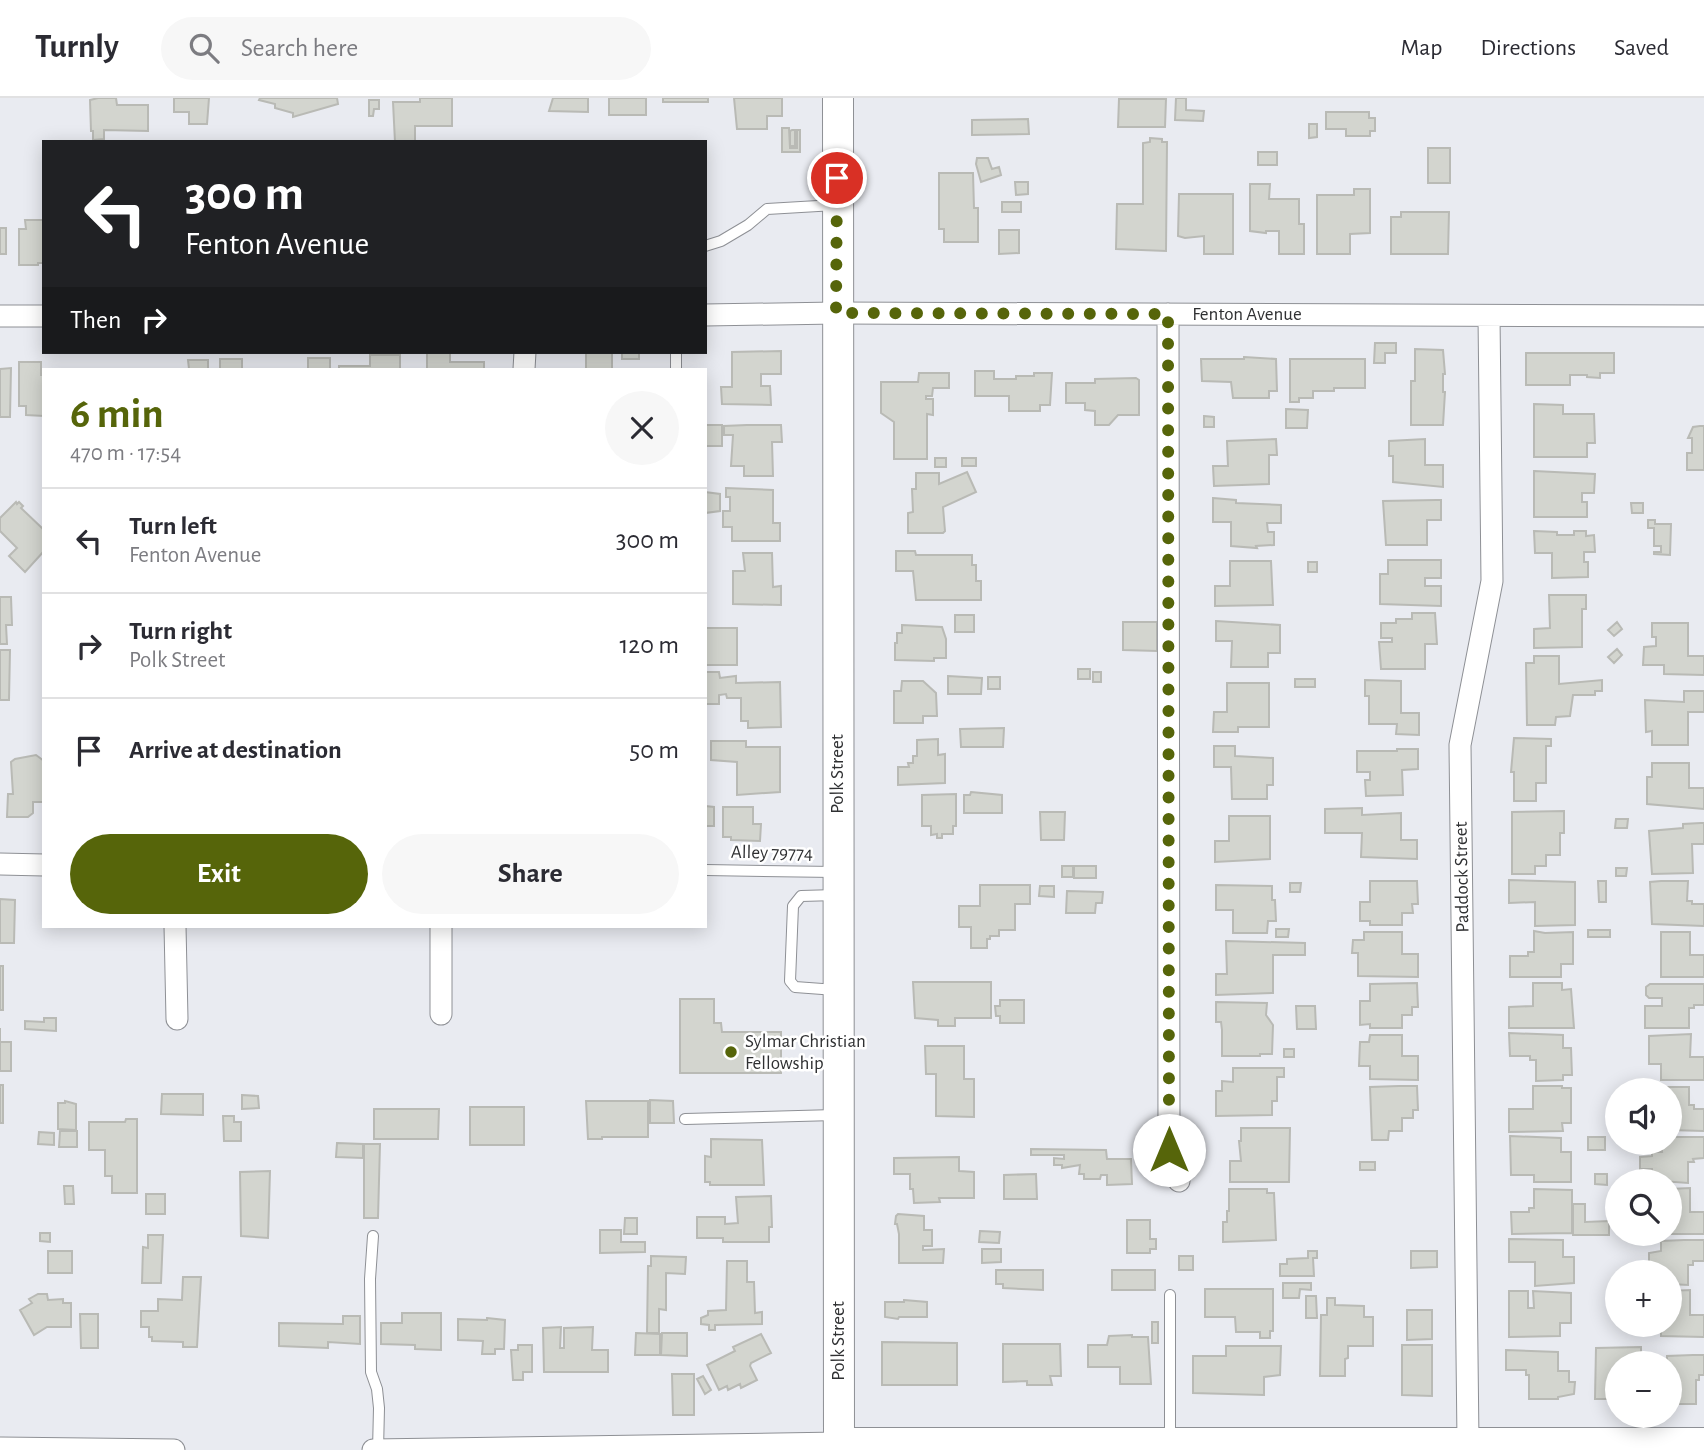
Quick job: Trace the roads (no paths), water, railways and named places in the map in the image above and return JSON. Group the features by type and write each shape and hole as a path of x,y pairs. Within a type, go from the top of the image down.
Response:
{"street":[{"name":"Polk Street","path":"838,98 836,313 839,1446"},
{"name":"Fenton Avenue","path":"707,315 836,313 1704,316"},
{"path":"1168,314 1169,1150 1179,1181"},
{"path":"0,316 42,316"},
{"name":"Paddock Street","path":"1459,1444 1460,745 1492,580 1489,316"},
{"path":"0,864 42,865"},
{"path":"175,928 177,1019"},
{"path":"441,928 441,1014"},
{"path":"373,1450 1170,1442 1704,1443"},
{"path":"0,1448 174,1450"}],"lane":[{"path":"707,245 721,241 748,225 767,209 837,205"},
{"name":"Alley 79774","path":"707,870 837,883"},
{"path":"837,883 802,896 793,906 790,981 795,987 838,990"},
{"path":"685,1119 838,1115"},
{"path":"373,1236 370,1279 371,1372 377,1389 379,1408 378,1450"},
{"path":"1170,1296 1170,1442"}],"place":[{"name":"Sylmar Christian Fellowship","path":"731,1052"}]}
